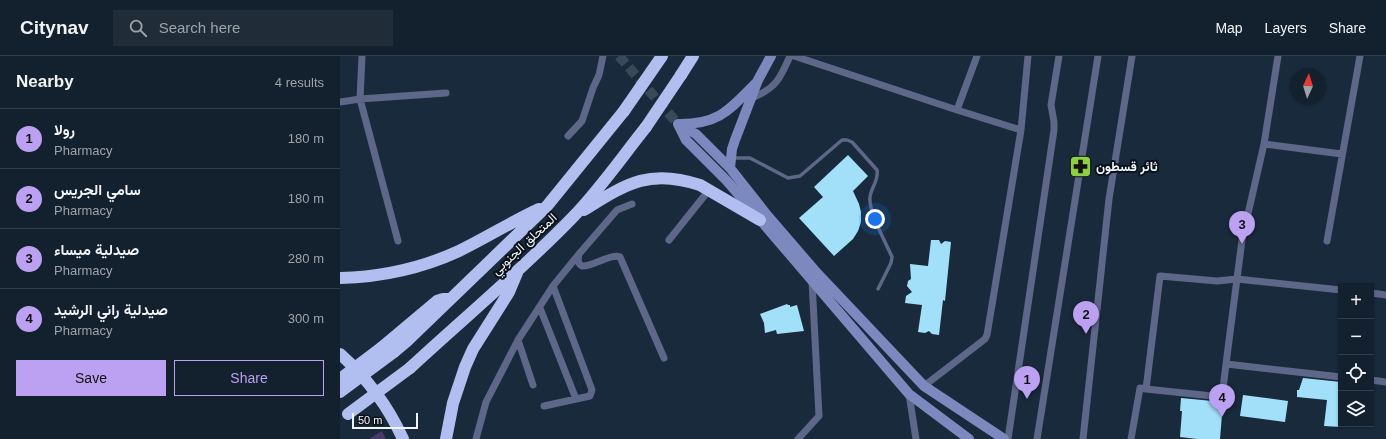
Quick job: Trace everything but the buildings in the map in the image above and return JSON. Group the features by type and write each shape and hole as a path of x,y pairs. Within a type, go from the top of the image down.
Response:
{"highway":[{"name":"المتحلق الجنوبي","path":"340,392 394,352 547,206 624,111 662,56"},
{"name":"المتحلق الجنوبي","path":"344,417 410,368 519,269 573,217 597,190 646,126 693,56"},
{"path":"573,217 619,189 639,181 670,178 690,182 709,190 760,220"},
{"path":"340,278 378,275 416,267 435,261 461,250 509,224 547,206"},
{"path":"446,439 453,403 465,367 474,349 509,292 519,269"},
{"path":"340,379 381,348 437,301 450,299"},
{"path":"340,354 372,387 393,418 403,439"}],"main road":[{"path":"730,163 735,140 758,80 771,56"},
{"path":"678,124 702,123 719,117 758,80"},
{"path":"678,124 696,134 730,163 767,214 817,273 924,386 1004,439"},
{"path":"678,124 686,140 721,174 908,394 970,439"},
{"path":"939,416 951,404"}],"street":[{"path":"362,56 360,99 398,241"},
{"path":"568,136 582,121 599,74 603,56"},
{"path":"752,98 772,88 784,71 790,56"},
{"path":"794,56 1021,130"},
{"path":"957,110 977,56"},
{"path":"924,386 982,341 987,335 1021,130 1028,56"},
{"path":"1008,439 1054,130 1051,105 1059,56"},
{"path":"1037,439 1098,56"},
{"path":"1083,439 1109,199 1132,56"},
{"path":"1131,439 1140,388 1222,397 1242,240 1264,144 1278,56"},
{"path":"1327,241 1360,56"},
{"path":"340,102 360,99 446,93"},
{"path":"1264,144 1342,154"},
{"path":"669,240 709,190"},
{"path":"476,439 486,402 518,340 553,286 618,210 632,204"},
{"path":"579,254 578,261 582,266 591,265 616,256 620,257 664,358"},
{"path":"1146,389 1160,276 1217,282 1237,279 1338,290"},
{"path":"798,439 819,416 812,281"},
{"path":"544,406 590,396 592,390 553,286"},
{"path":"1374,293 1386,295"},
{"path":"540,308 576,399"},
{"path":"518,340 533,385"},
{"path":"1226,364 1338,377"},
{"path":"1374,380 1386,382"},
{"path":"908,394 916,439"}],"lane":[{"path":"730,163 750,158 788,178 795,178 800,176 842,140 852,142 877,170 878,178 870,196 870,203 873,214 892,257 891,263 878,289"}],"shaded area":[{"path":"382,431 386,439 369,439"}],"tunnel":[{"path":"619,56 678,124"}],"place":[{"name":"ثائر قسطون","path":"1080,166"},
{"name":"صيدلية ميساء","path":"1242,244"},
{"name":"سامي الجريس","path":"1086,334"},
{"name":"رولا","path":"1027,399"},
{"name":"صيدلية راني الرشيد","path":"1222,417"}]}
